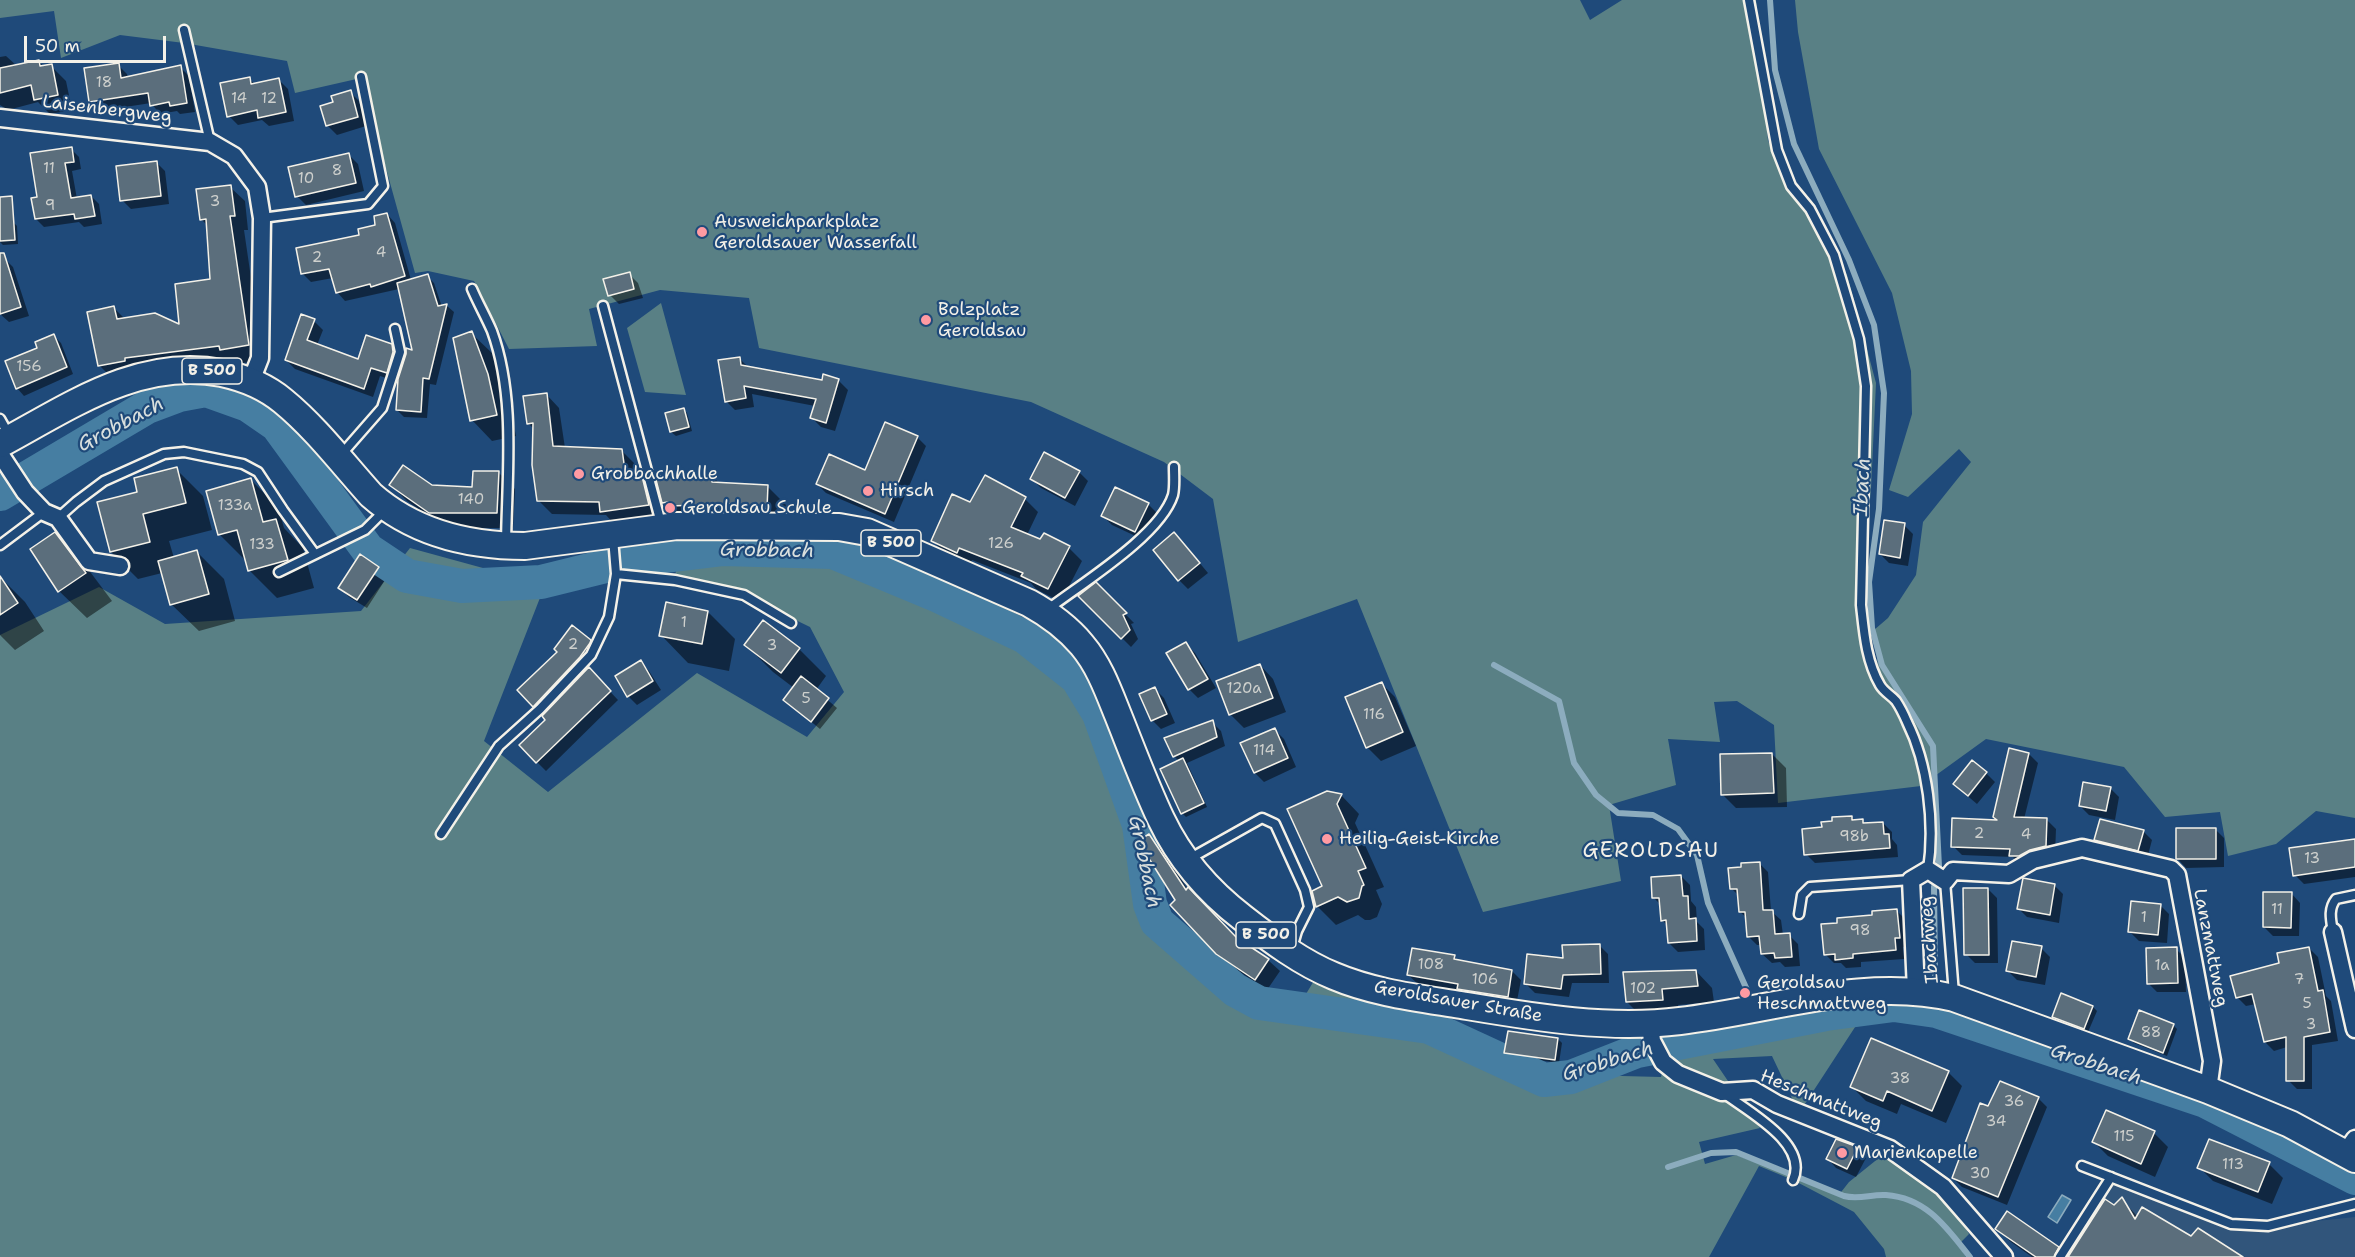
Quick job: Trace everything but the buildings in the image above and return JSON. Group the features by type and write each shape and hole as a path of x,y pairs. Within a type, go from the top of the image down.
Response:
{"main road":[{"name":"Geroldsauer Straße","path":"3,439 115,384 144,375 193,369 213,371 251,381 283,401 387,509 419,527 460,540 506,546 613,543 663,527 805,526 854,529 897,545 1044,612 1077,639 1099,670 1162,820 1186,861 1215,894 1244,919 1291,952 1333,976 1364,987 1403,996 1651,1032 1680,1022 1876,990 1916,990 1954,998 2208,1090 2352,1150"}],"street":[{"name":"Laisenbergweg","path":"0,118 210,142 234,156 256,187 262,218 260,358 251,381"},
{"name":"Geroldsauer Straße","path":"3,439 11,471 25,492 51,515 89,561 120,566"},
{"name":"Ibachweg","path":"1937,875 1953,871 2009,874 2033,860 2082,848"},
{"name":"Lanzmattweg","path":"2082,848 2171,869 2177,875 2212,1061 2208,1090"},
{"path":"1916,990 1911,880 1937,875"},
{"path":"2333,932 2355,1029"},
{"name":"Heschmattweg","path":"1651,1032 1663,1062 1678,1074 1722,1092 1753,1090 1777,1104 1890,1149 1943,1187 2004,1257"}],"lane":[{"path":"1749,0 1777,150 1791,186 1810,209 1834,255 1859,339 1866,386 1861,605 1864,636 1869,660 1880,686 1896,701 1921,753 1928,805 1930,852 1937,875"},
{"path":"183,30 210,142"},
{"path":"262,218 368,204 383,186 361,77"},
{"path":"472,289 492,331 503,376 508,433 506,546"},
{"path":"603,306 663,527"},
{"path":"338,459 382,408 400,352 395,328"},
{"path":"0,545 76,502 104,481 164,454 184,452 243,464 258,472 315,554"},
{"path":"1044,612 1133,546 1154,527 1173,495 1174,467"},
{"path":"279,572 365,530 387,509"},
{"path":"441,834 499,746 540,709 591,654 609,617 616,574 613,543"},
{"path":"616,574 675,580 744,595 791,623"},
{"path":"1186,861 1262,818 1275,824 1305,890 1309,907 1297,931 1291,952"},
{"name":"Ibachweg","path":"1937,875 1954,998"},
{"path":"1799,914 1802,895 1810,887 1911,880"},
{"path":"2333,932 2330,911 2332,904 2336,899 2355,895"},
{"name":"Heschmattweg","path":"1722,1092 1777,1133 1795,1157 1794,1176"},
{"path":"2082,1166 2232,1224 2268,1226 2355,1204"},
{"path":"2060,1257 2111,1177"}],"shaded area":[{"path":"2111,1177 2232,1224 2268,1226 2355,1217 2355,1257 2060,1257"},
{"path":"2062,1195 2071,1200 2057,1223 2048,1217"}],"green space":[{"path":"0,0 1580,0 1590,20 1622,0 1756,0 1768,141 1847,275 1876,383 1871,488 1861,605 1864,636 1880,684 1874,630 1888,618 1916,575 1923,522 1971,462 1959,449 1908,497 1889,490 1912,414 1911,371 1892,293 1819,149 1798,32 1795,0 2355,0 2355,818 2316,811 2276,844 2228,856 2220,812 2165,817 2124,767 1986,739 1921,786 1778,803 1774,725 1737,701 1714,702 1720,742 1668,739 1676,785 1609,805 1621,881 1483,912 1357,599 1238,642 1213,499 1164,462 1031,402 759,348 749,298 660,290 589,309 597,346 509,349 474,281 428,271 415,273 361,78 295,93 287,61 184,43 120,35 61,58 54,11 0,18"},
{"path":"661,303 686,395 645,392 627,328"},
{"path":"846,537 964,587 1059,636 1090,681 1148,831 1149,866 1162,916 1256,995 1300,1004 1315,979 1389,1012 1442,1026 1543,1074 1661,1077 1672,1032 1874,998 1799,1113 1772,1056 1713,1059 1760,1128 1699,1142 1705,1164 1736,1155 1838,1196 1849,1182 1890,1149 1943,1187 1969,1234 1958,1245 1966,1257 1886,1257 1884,1249 1854,1212 1793,1180 1759,1166 1709,1257 0,1257 0,635 99,587 165,624 361,611 410,548 545,585 484,741 548,792 697,673 807,737 844,692 810,627 744,595 675,580 677,558 778,553"}],"waterway":[{"name":"Ibach","path":"1770,0 1775,70 1794,144 1849,260 1874,325 1884,393 1879,509 1869,582 1872,628 1882,665 1933,746 1939,867 1934,887 1935,978"},
{"name":"Grobbach","path":"0,494 147,407 179,395 206,390 248,405 277,425 368,550 407,576 462,586 541,582 630,560 722,549 833,552 934,594 1025,637 1077,678 1099,714 1139,825 1150,904 1157,922 1235,990 1259,1003 1429,1027 1544,1080 1571,1077 1637,1051 1826,1014 1894,1005 1936,1011 2205,1101 2355,1178"},
{"path":"1494,665 1559,701 1574,763 1596,795 1618,813 1653,815 1678,829 1697,855 1708,903 1752,1001"},
{"path":"1757,1018 1760,1027"},
{"path":"1668,1167 1711,1153 1736,1152 1844,1196 1900,1197 1925,1208 1935,1216 1970,1257"}],"place":[{"name":"Ausweichparkplatz Geroldsauer Wasserfall","path":"702,232"},
{"name":"Bolzplatz Geroldsau","path":"926,320"},
{"name":"Grobbachhalle","path":"579,474"},
{"name":"Hirsch","path":"868,491"},
{"name":"Geroldsau Schule","path":"670,508"},
{"name":"Heilig-Geist-Kirche","path":"1327,839"},
{"name":"Geroldsau Heschmattweg","path":"1745,993"},
{"name":"Marienkapelle","path":"1842,1153"}],"district":[{"name":"GEROLDSAU","path":"1651,852"}]}
